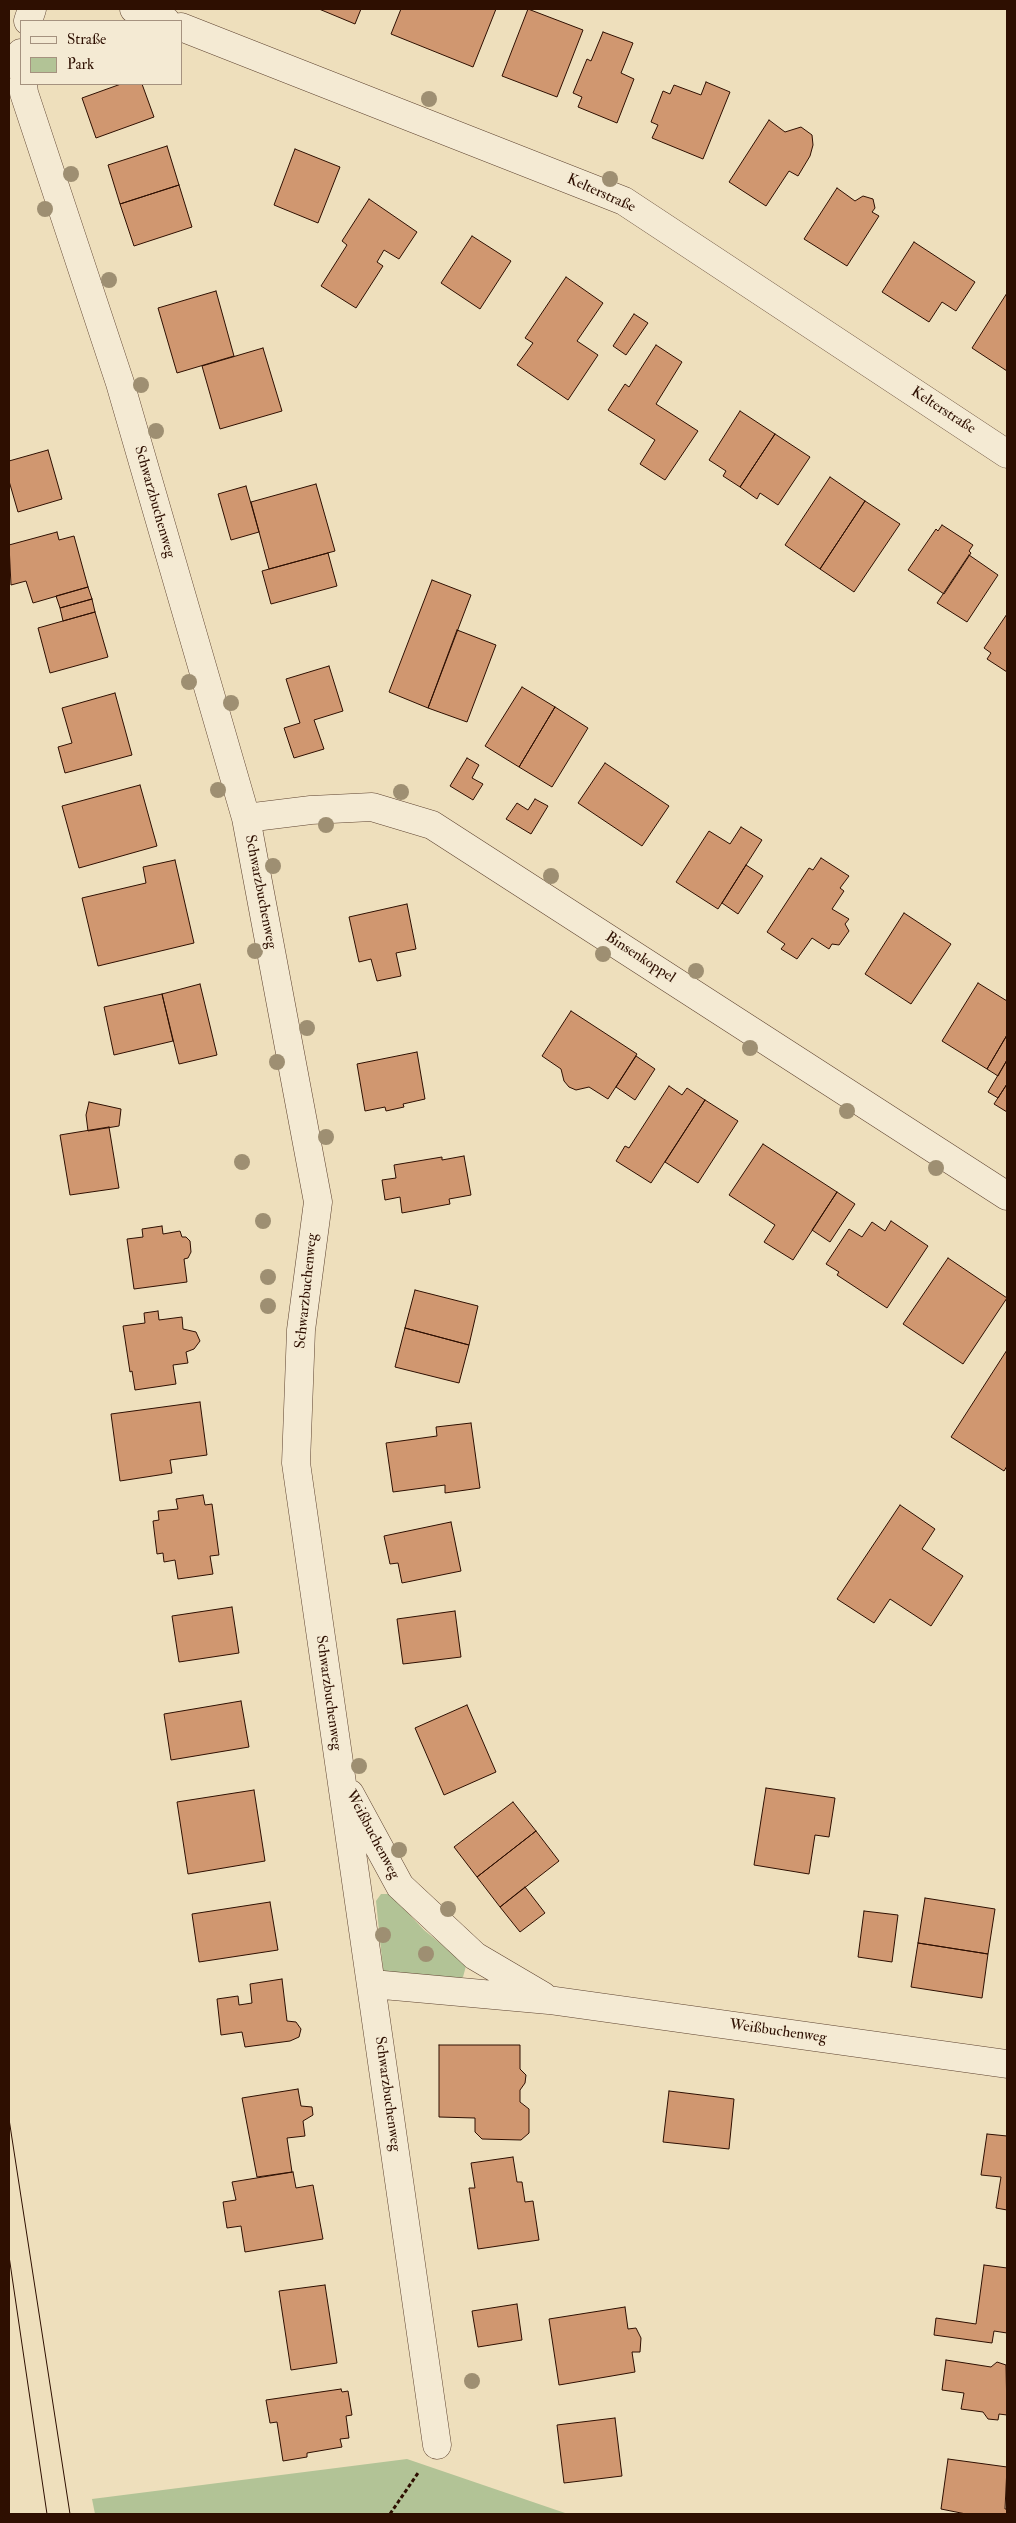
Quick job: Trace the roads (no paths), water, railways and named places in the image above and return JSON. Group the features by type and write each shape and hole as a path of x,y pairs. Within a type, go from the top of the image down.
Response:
{"street":[{"path":"134,9 163,20"},
{"name":"Kelterstraße","path":"182,27 624,201 1007,454"},
{"name":"Schwarzbuchenweg","path":"23,85 24,93 120,383 246,818 318,1202 301,1330 296,1463 437,2445"},
{"name":"Binsenkoppel","path":"246,818 311,810 372,807 432,825 1007,1196"},
{"name":"Weißbuchenweg","path":"340,1776 400,1886 476,1956 549,2000"},
{"name":"Weißbuchenweg","path":"372,1984 549,2000 1007,2064"}],"tram line":[{"path":"9,2119 70,2514"},
{"path":"9,2256 47,2514"}]}
